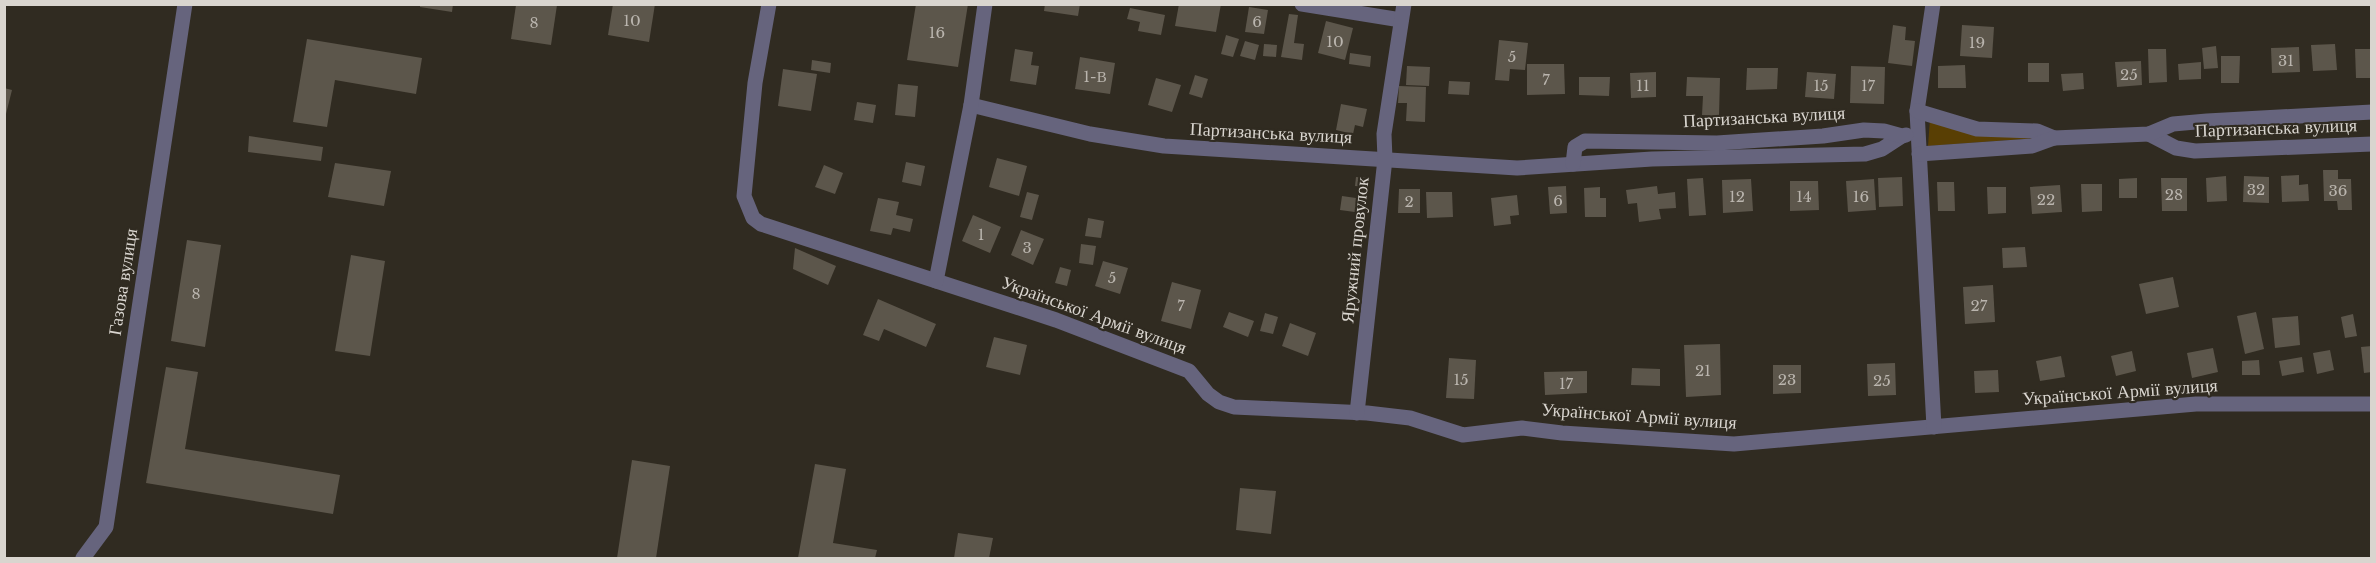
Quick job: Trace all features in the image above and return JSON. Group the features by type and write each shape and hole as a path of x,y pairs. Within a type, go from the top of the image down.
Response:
{"street":[{"name":"Газова вулиця","path":"83,558 106,527 185,4"},
{"name":"Української Армії вулиця","path":"769,4 755,83 746,164 744,196 753,218 761,224 1056,320 1189,371 1208,394 1219,402 1234,407 1410,418 1463,435 1522,428 1562,433 1734,444 2196,404 2372,404"},
{"path":"936,281 971,105 985,4"},
{"path":"1302,4 1401,20"},
{"name":"Яружний провулок","path":"1357,413 1384,159 1384,134 1404,4"},
{"path":"1933,4 1917,111 1934,427"},
{"name":"Партизанська вулиця","path":"971,105 1090,134 1164,146 1517,168 1652,159 1865,154 1882,149 1902,136 1918,132"},
{"name":"Партизанська вулиця","path":"1917,111 1977,129 2037,131 2054,138"},
{"name":"Партизанська вулиця","path":"1919,154 2032,146 2054,138 2149,134 2173,124 2372,112"},
{"name":"Партизанська вулиця","path":"1573,164 1575,147 1585,141 1717,143 1822,136 1864,130 1884,131 1902,136"},
{"name":"Партизанська вулиця","path":"2149,134 2176,148 2195,151 2372,144"}],"shaded area":[{"path":"1930,119 2039,138 1928,146"}],"building":[{"path":"420,4 453,4 452,12 420,7"},
{"path":"613,4 655,4 649,42 608,35"},
{"path":"916,4 968,4 958,67 907,60"},
{"path":"1045,4 1080,4 1078,16 1044,11"},
{"path":"1179,4 1221,4 1216,32 1175,26"},
{"path":"516,5 557,5 551,45 511,39"},
{"path":"1249,7 1268,10 1264,34 1245,32"},
{"path":"1130,8 1165,15 1161,35 1138,31 1140,22 1127,19"},
{"path":"1289,14 1298,15 1294,43 1304,44 1302,60 1281,57"},
{"path":"1326,21 1353,28 1345,60 1318,53"},
{"path":"1893,25 1906,27 1905,40 1915,41 1912,66 1888,63"},
{"path":"1962,25 1994,27 1992,58 1960,56"},
{"path":"1226,35 1239,39 1233,57 1221,54"},
{"path":"307,39 422,58 416,94 335,80 327,127 293,122"},
{"path":"1499,40 1528,43 1525,70 1510,69 1509,81 1495,80"},
{"path":"1245,41 1259,45 1255,60 1240,56"},
{"path":"1264,44 1277,45 1276,57 1263,56"},
{"path":"2335,44 2337,70 2313,71 2311,45"},
{"path":"2216,46 2218,68 2204,69 2202,48"},
{"path":"2299,47 2300,72 2272,73 2271,48"},
{"path":"1015,49 1033,52 1031,65 1039,66 1036,85 1010,81"},
{"path":"2148,49 2166,49 2167,82 2149,83"},
{"path":"2355,49 2372,49 2372,78 2356,78"},
{"path":"1350,53 1371,56 1370,67 1349,64"},
{"path":"2221,56 2240,56 2239,83 2221,83"},
{"path":"1080,57 1115,63 1110,94 1075,89"},
{"path":"812,60 831,63 830,73 811,70"},
{"path":"2141,61 2142,85 2117,87 2115,62"},
{"path":"2201,62 2201,79 2179,80 2178,64"},
{"path":"2028,63 2049,63 2049,82 2028,82"},
{"path":"1527,64 1564,64 1565,94 1527,95"},
{"path":"1965,65 1966,88 1938,88 1938,66"},
{"path":"1407,66 1430,67 1429,86 1406,85"},
{"path":"1851,66 1885,67 1884,104 1850,103"},
{"path":"1747,68 1778,68 1777,89 1746,90"},
{"path":"783,69 817,74 811,111 778,106"},
{"path":"1656,72 1656,97 1631,98 1630,73"},
{"path":"1807,72 1836,74 1834,99 1805,97"},
{"path":"2083,73 2084,89 2063,91 2061,74"},
{"path":"1195,75 1208,79 1202,98 1189,94"},
{"path":"1579,77 1610,77 1609,96 1579,95"},
{"path":"1687,77 1720,78 1719,116 1702,115 1703,96 1686,96"},
{"path":"1156,78 1181,85 1172,112 1148,105"},
{"path":"1449,81 1470,82 1469,95 1448,94"},
{"path":"898,84 918,86 915,117 895,115"},
{"path":"1399,86 1426,87 1425,122 1406,121 1407,103 1398,103"},
{"path":"4,88 12,90 5,118 4,118"},
{"path":"857,102 876,105 873,123 854,120"},
{"path":"1341,104 1367,109 1363,127 1355,125 1353,134 1336,130"},
{"path":"249,136 323,147 321,161 248,152"},
{"path":"997,158 1027,166 1019,196 989,187"},
{"path":"906,162 925,166 921,186 902,182"},
{"path":"335,163 391,171 384,206 328,197"},
{"path":"824,165 843,173 835,194 815,187"},
{"path":"2323,170 2338,170 2338,179 2351,179 2352,210 2338,210 2337,201 2324,201"},
{"path":"2299,175 2299,185 2308,184 2309,201 2282,202 2281,176"},
{"path":"2226,176 2227,201 2207,202 2206,178"},
{"path":"2244,176 2269,177 2269,203 2243,202"},
{"path":"1356,177 1368,178 1367,187 1355,186"},
{"path":"1902,177 1903,206 1879,207 1878,178"},
{"path":"1703,178 1706,215 1689,216 1687,179"},
{"path":"2137,178 2137,198 2119,198 2119,179"},
{"path":"2161,178 2187,178 2187,211 2162,211"},
{"path":"1751,179 1753,211 1723,213 1722,180"},
{"path":"1874,179 1876,210 1848,212 1846,181"},
{"path":"1790,181 1818,181 1819,210 1790,211"},
{"path":"1937,182 1954,182 1955,211 1938,211"},
{"path":"2081,184 2102,184 2102,211 2082,212"},
{"path":"2060,185 2062,212 2032,214 2030,187"},
{"path":"1566,186 1567,213 1550,214 1548,187"},
{"path":"1657,186 1658,194 1675,192 1676,208 1659,209 1661,219 1639,222 1637,203 1628,204 1626,190"},
{"path":"1600,187 1600,198 1606,198 1606,217 1585,217 1584,188"},
{"path":"1987,187 2006,187 2006,213 1988,214"},
{"path":"1399,189 1420,189 1420,213 1398,213"},
{"path":"1027,192 1039,195 1032,220 1020,217"},
{"path":"1426,192 1452,192 1453,217 1427,218"},
{"path":"1517,195 1519,215 1510,216 1511,224 1494,226 1491,198"},
{"path":"1342,196 1363,199 1362,213 1340,210"},
{"path":"878,198 899,202 896,215 913,219 910,232 893,228 891,235 870,231"},
{"path":"973,215 1001,227 990,253 962,241"},
{"path":"1088,218 1104,221 1101,238 1085,236"},
{"path":"1021,230 1044,239 1033,265 1011,255"},
{"path":"187,240 221,245 205,347 171,341"},
{"path":"1081,244 1096,246 1093,265 1079,263"},
{"path":"2025,247 2027,267 2003,268 2002,248"},
{"path":"795,248 836,266 828,285 793,269"},
{"path":"351,255 385,261 370,356 335,351"},
{"path":"1103,261 1128,268 1120,294 1095,286"},
{"path":"1060,267 1071,270 1067,286 1055,283"},
{"path":"2173,277 2179,307 2146,314 2139,284"},
{"path":"1172,282 1201,290 1191,329 1161,321"},
{"path":"1993,285 1995,322 1965,324 1963,287"},
{"path":"878,299 936,324 926,347 884,329 879,341 863,335"},
{"path":"1229,312 1254,321 1248,337 1223,327"},
{"path":"2256,312 2264,349 2245,354 2237,316"},
{"path":"1265,313 1278,317 1273,334 1260,331"},
{"path":"2353,314 2357,336 2345,338 2341,317"},
{"path":"2298,316 2300,345 2275,348 2272,318"},
{"path":"1290,323 1316,333 1308,356 1282,346"},
{"path":"994,337 1027,345 1020,375 986,367"},
{"path":"1720,344 1721,395 1686,397 1684,345"},
{"path":"2372,346 2372,372 2364,373 2361,347"},
{"path":"2213,348 2218,372 2192,378 2187,353"},
{"path":"2330,350 2334,370 2317,374 2313,353"},
{"path":"2132,351 2136,371 2116,376 2111,356"},
{"path":"2061,356 2065,377 2040,381 2036,361"},
{"path":"2302,357 2304,372 2282,376 2279,361"},
{"path":"1449,358 1476,360 1474,399 1446,398"},
{"path":"2259,360 2260,375 2242,375 2242,361"},
{"path":"1895,363 1896,395 1868,396 1867,364"},
{"path":"1773,365 1801,365 1801,393 1773,394"},
{"path":"166,367 198,372 185,449 340,475 333,514 146,483"},
{"path":"1632,368 1660,369 1660,386 1631,385"},
{"path":"1998,370 1999,392 1975,393 1974,371"},
{"path":"1587,371 1587,393 1545,395 1544,372"},
{"path":"632,460 670,466 656,558 617,558"},
{"path":"815,464 846,469 833,543 877,550 875,558 798,558"},
{"path":"1240,488 1276,491 1271,534 1236,530"},
{"path":"958,533 993,538 989,558 954,558"}]}
